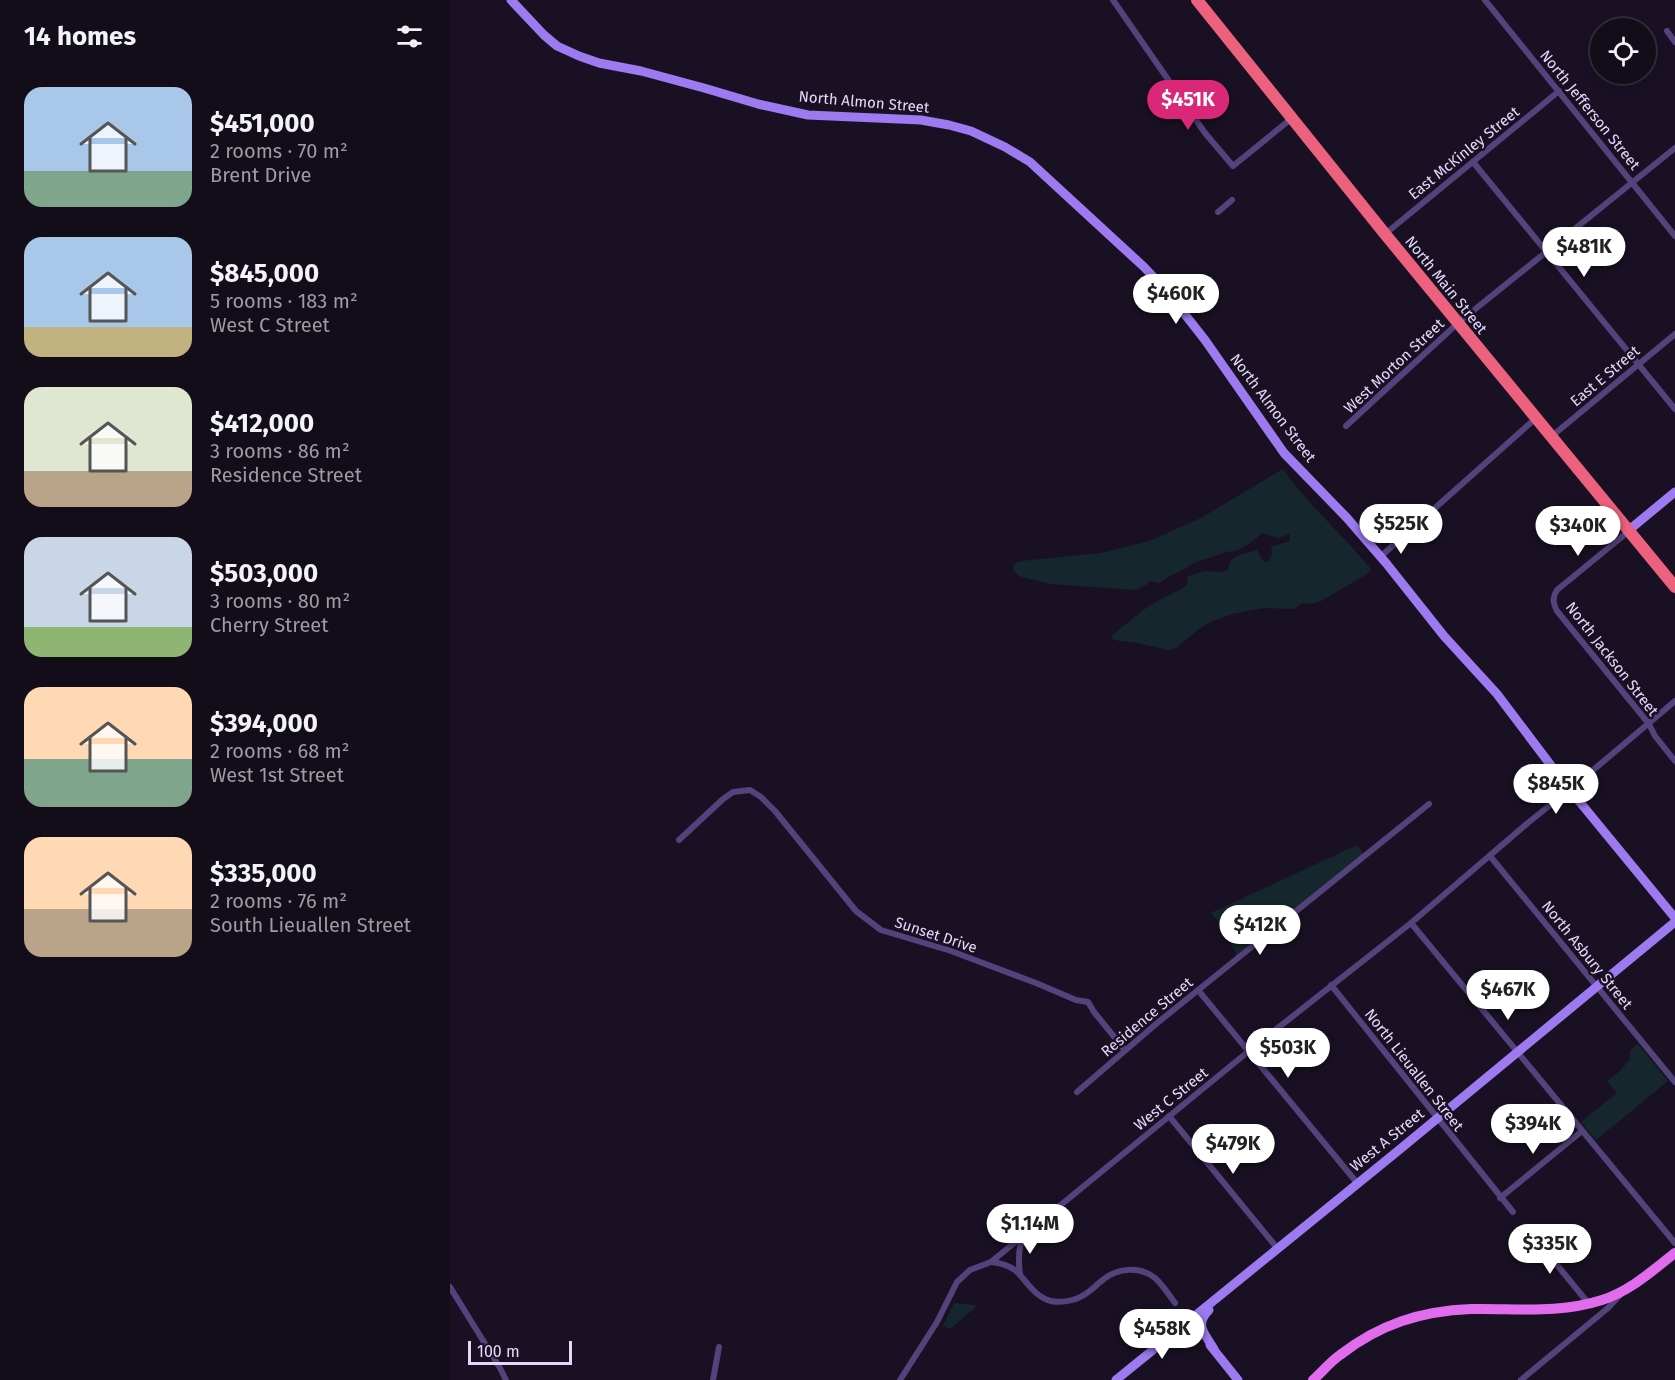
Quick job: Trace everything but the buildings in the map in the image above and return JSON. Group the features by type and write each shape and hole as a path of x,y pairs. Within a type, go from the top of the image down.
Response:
{"highway":[{"name":"North Main Street","path":"1197,0 1385,234 1675,587"}],"main road":[{"path":"1313,1380 1357,1342 1404,1319 1435,1312 1472,1309 1519,1310 1589,1304 1623,1291 1675,1253"}],"street":[{"name":"North Almon Street","path":"511,0 557,46 599,63 641,71 758,104 808,115 921,120 949,125 1005,147 1030,162 1165,289 1205,340 1284,453 1347,518 1444,636 1472,664 1675,920"},
{"path":"1113,0 1205,134 1233,166 1292,118"},
{"name":"North Jefferson Street","path":"1485,0 1675,236"},
{"path":"1667,32 1675,42"},
{"name":"East McKinley Street","path":"1385,234 1558,91"},
{"name":"West Morton Street","path":"1346,426 1458,323 1675,148"},
{"path":"1473,162 1675,410"},
{"path":"1218,212 1232,200"},
{"name":"East E Street","path":"1551,436 1675,334"},
{"path":"1380,557 1536,418"},
{"path":"1629,530 1675,492"},
{"name":"North Jackson Street","path":"1629,530 1557,590 1553,600 1557,611 1649,724 1655,736 1675,760"},
{"name":"West C Street","path":"900,1380 937,1322 957,1282 970,1270 991,1262 1250,1050 1411,923 1675,701"},
{"name":"Sunset Drive","path":"679,840 723,799 733,792 750,790 775,811 856,910 881,930 951,951 1076,1000 1088,1002 1125,1050"},
{"name":"Residence Street","path":"1077,1092 1198,990 1430,804"},
{"name":"North Asbury Street","path":"1490,856 1675,1082"},
{"name":"West A Street","path":"1116,1380 1358,1184 1675,920"},
{"path":"1411,923 1675,1243"},
{"name":"North Lieuallen Street","path":"1331,985 1513,1212"},
{"path":"1198,990 1250,1050 1358,1184"},
{"path":"1169,1116 1278,1249"},
{"path":"1500,1198 1584,1133"},
{"path":"1530,1232 1589,1304"},
{"path":"1020,1274 1019,1246 1024,1234"},
{"path":"991,1262 1006,1265 1020,1274 1030,1288 1052,1301 1067,1301 1084,1296 1116,1271 1137,1270 1154,1278 1175,1303"},
{"path":"1216,1351 1202,1330 1201,1321 1204,1315 1243,1278"},
{"path":"450,1287 506,1380"},
{"path":"1521,1380 1608,1308 1623,1291"},
{"path":"1190,1320 1238,1380"},
{"path":"713,1380 719,1347"}],"green space":[{"path":"1283,469 1303,495 1371,569 1367,574 1321,601 1311,604 1302,603 1294,609 1265,608 1232,614 1200,628 1177,647 1169,650 1114,640 1111,637 1150,605 1183,588 1188,584 1187,577 1204,571 1223,572 1228,569 1235,557 1257,550 1263,561 1267,562 1272,556 1271,547 1290,541 1290,534 1277,538 1263,533 1236,551 1194,563 1160,583 1149,581 1136,590 1050,584 1019,576 1013,569 1014,564 1021,561 1101,553 1149,541 1201,518"},
{"path":"1357,845 1366,856 1238,958 1224,929 1211,913"},
{"path":"1638,1044 1668,1081 1596,1140 1581,1122 1617,1093 1607,1081 1620,1071 1630,1059 1630,1050"},
{"path":"954,1303 976,1307 950,1329 943,1326"}]}
